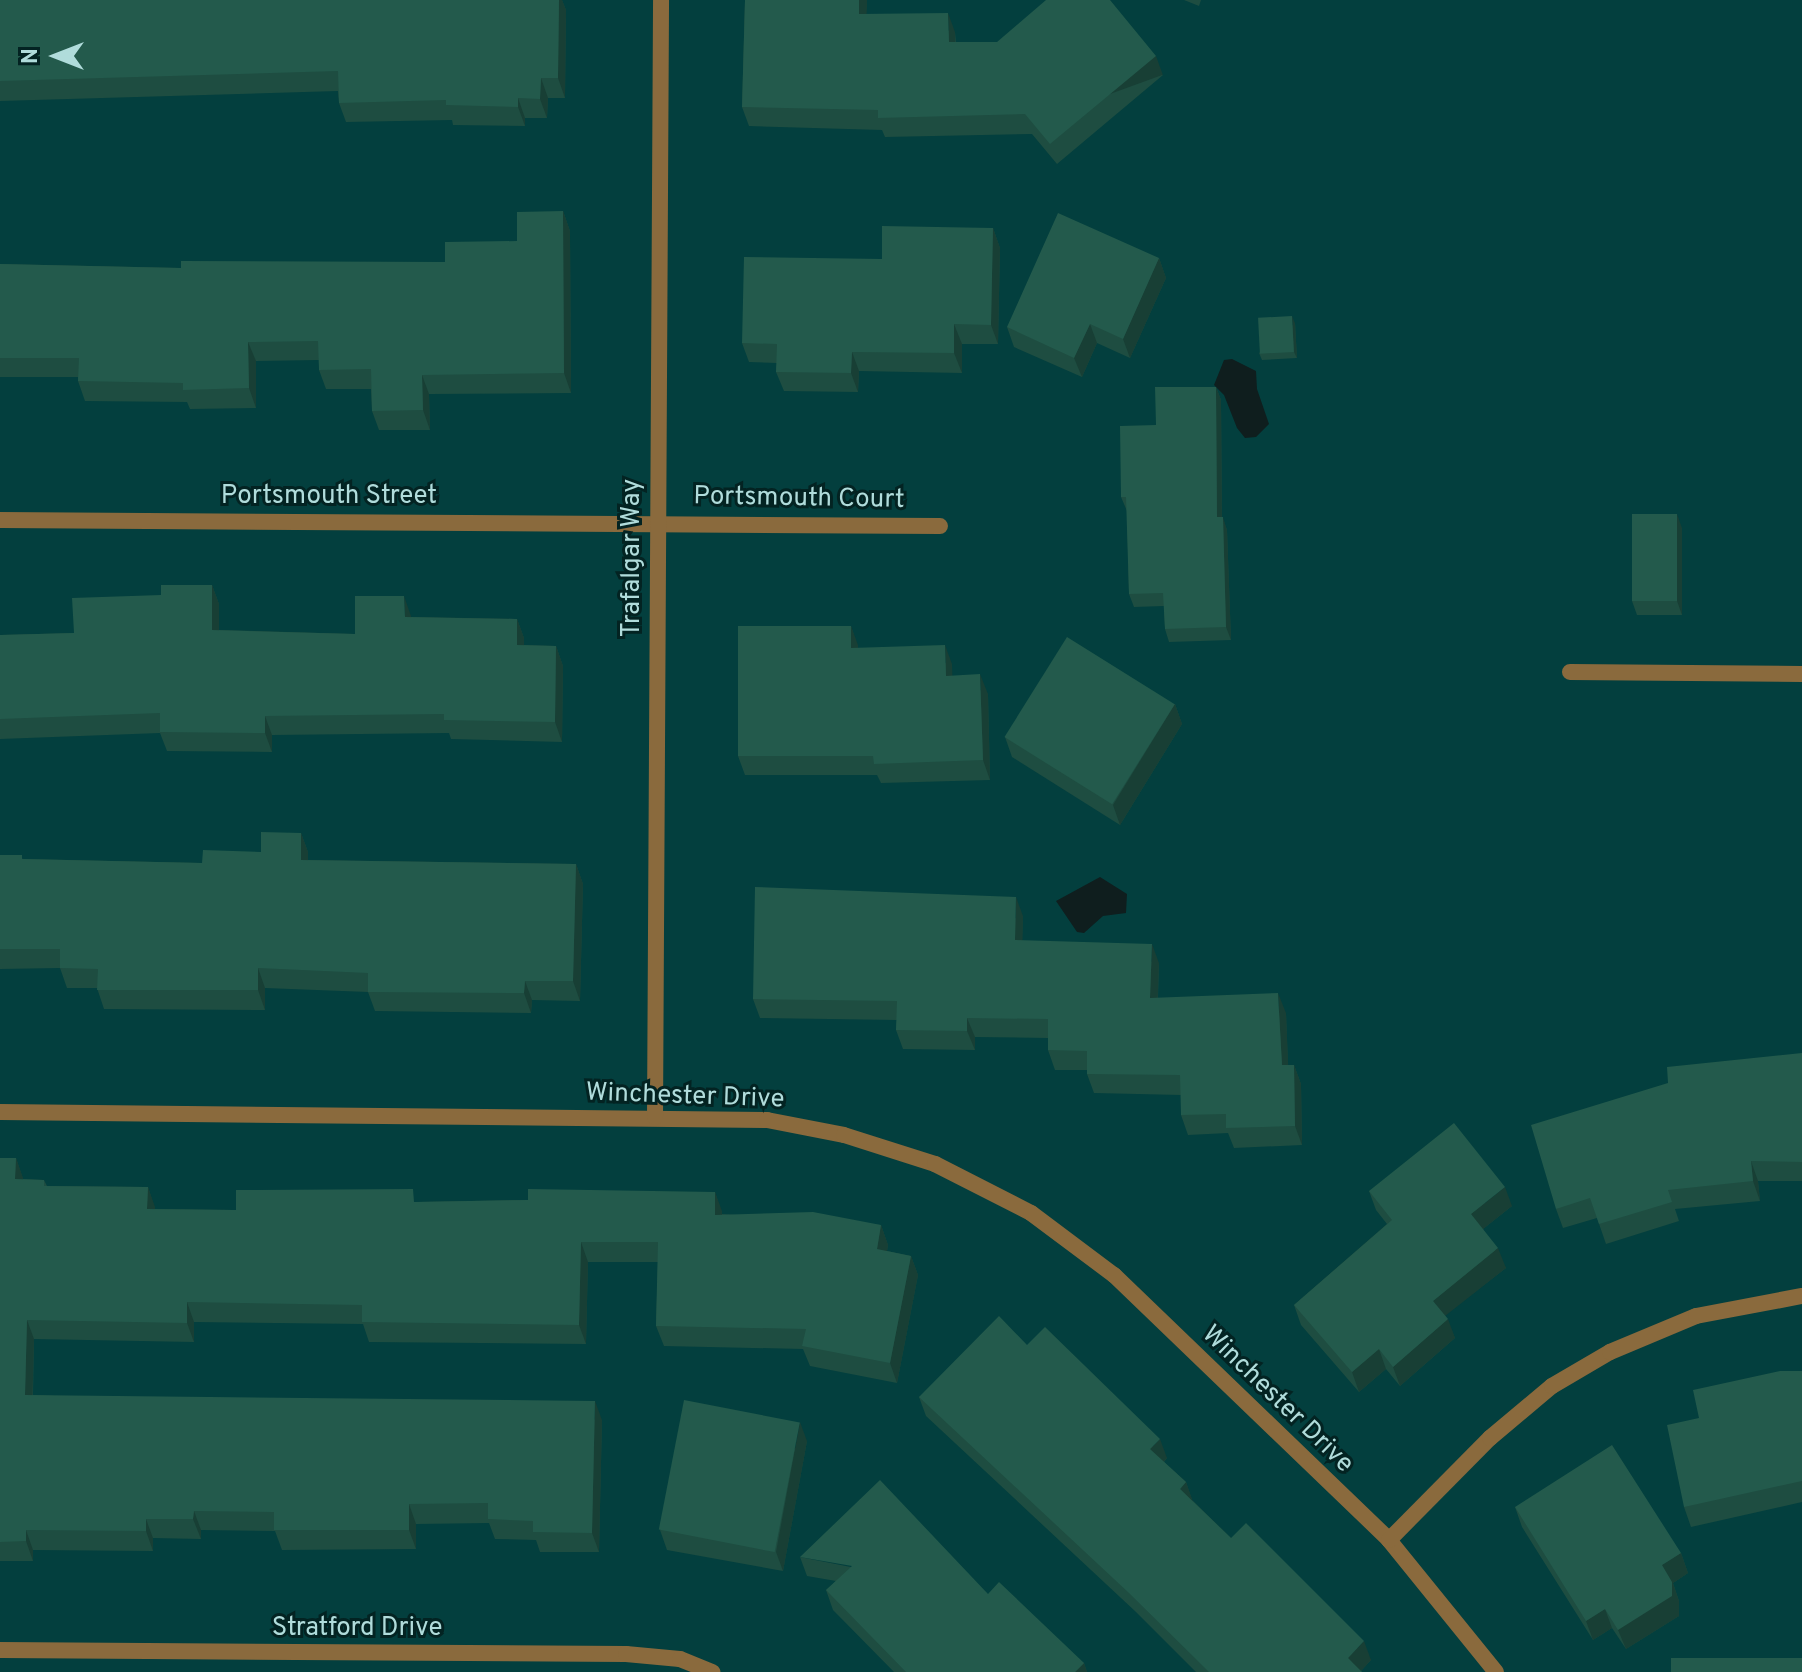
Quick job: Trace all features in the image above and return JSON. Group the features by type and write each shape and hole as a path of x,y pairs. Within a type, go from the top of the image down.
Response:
{"street":[{"name":"Trafalgar Way","path":"655,1117 661,0"},
{"name":"Portsmouth Street","path":"0,520 657,522"},
{"name":"Portsmouth Court","path":"657,522 940,526"},
{"path":"1570,672 1802,674"},
{"name":"Winchester Drive","path":"0,1112 767,1120 844,1135 935,1164 1031,1213 1114,1275 1389,1540 1496,1672"},
{"path":"1389,1540 1490,1438 1552,1386 1599,1359 1696,1316 1802,1296"},
{"name":"Stratford Drive","path":"0,1650 626,1654 680,1659 712,1672"},
{"path":"332,1653 332,1672"}],"shaded area":[{"path":"1232,359 1256,371 1257,389 1269,424 1256,437 1245,438 1237,428 1224,395 1214,385 1224,360"},
{"path":"1100,877 1127,894 1126,913 1103,916 1084,933 1077,932 1056,901"}],"building":[{"path":"0,0 559,0 558,78 541,78 540,99 518,98 518,107 446,105 446,100 339,103 338,71 0,81"},
{"path":"745,0 859,0 859,14 948,13 949,42 997,42 1046,0 1110,0 1156,56 1050,144 1025,114 878,118 878,110 742,107"},
{"path":"563,211 564,373 422,375 423,410 372,411 371,369 319,370 318,341 248,342 249,388 183,390 183,383 78,381 79,358 0,358 0,264 181,268 181,261 445,262 445,242 517,241 517,212"},
{"path":"1058,213 1159,258 1123,339 1090,324 1074,358 1007,327"},
{"path":"882,226 993,228 991,325 954,324 954,353 852,352 851,373 776,372 777,344 742,343 744,257 882,259"},
{"path":"1292,316 1294,352 1260,354 1258,318"},
{"path":"1155,387 1216,387 1217,517 1223,517 1226,627 1165,629 1163,593 1129,594 1126,497 1121,497 1120,426 1156,425"},
{"path":"1632,514 1677,514 1677,601 1632,601"},
{"path":"161,585 212,585 212,630 355,634 355,596 404,596 405,617 517,619 517,645 556,646 555,722 444,720 444,714 265,716 265,733 160,732 160,713 0,719 0,635 74,633 72,598 161,595"},
{"path":"738,626 851,626 851,648 945,645 946,676 980,674 983,760 874,764 873,756 738,756"},
{"path":"1067,637 1175,704 1112,804 1004,737"},
{"path":"261,832 301,833 301,860 576,864 573,981 525,981 524,993 368,992 368,973 258,968 258,990 97,990 98,969 60,968 60,949 0,949 0,855 22,855 22,859 202,863 203,850 261,852"},
{"path":"755,887 1016,897 1015,940 1152,944 1150,998 1278,993 1282,1065 1294,1065 1295,1126 1226,1128 1226,1114 1181,1115 1180,1075 1087,1074 1087,1051 1048,1050 1048,1019 967,1018 967,1031 896,1030 897,1001 753,999"},
{"path":"1802,1053 1802,1162 1751,1161 1753,1181 1668,1190 1672,1202 1599,1224 1590,1198 1556,1209 1531,1125 1668,1083 1667,1067"},
{"path":"1454,1123 1505,1187 1471,1214 1498,1248 1433,1301 1448,1319 1393,1367 1379,1349 1352,1372 1294,1305 1392,1220 1369,1191"},
{"path":"0,1158 16,1158 15,1179 44,1180 44,1186 148,1187 147,1209 236,1210 236,1190 413,1189 414,1202 528,1200 528,1189 715,1192 715,1215 813,1212 881,1225 877,1249 911,1256 890,1363 802,1346 806,1329 656,1326 658,1242 581,1242 579,1325 362,1322 362,1305 187,1302 187,1323 27,1320 25,1395 595,1401 592,1533 533,1532 533,1521 488,1519 488,1503 409,1504 409,1530 274,1530 274,1512 194,1511 193,1519 146,1519 146,1531 26,1530 26,1541 0,1542"},
{"path":"999,1316 1027,1345 1045,1327 1160,1439 1150,1449 1186,1482 1180,1489 1231,1538 1246,1523 1364,1641 1348,1658 1362,1672 1209,1672 919,1397"},
{"path":"1780,1371 1802,1371 1802,1481 1684,1507 1667,1425 1699,1418 1693,1390"},
{"path":"684,1400 800,1423 775,1552 659,1530"},
{"path":"1612,1445 1681,1553 1662,1565 1672,1582 1672,1596 1618,1630 1605,1609 1586,1621 1515,1507"},
{"path":"880,1480 988,1594 999,1582 1084,1663 1075,1672 906,1672 826,1590 852,1566 800,1557"},
{"path":"1671,1658 1802,1658 1802,1672 1671,1672"}]}
